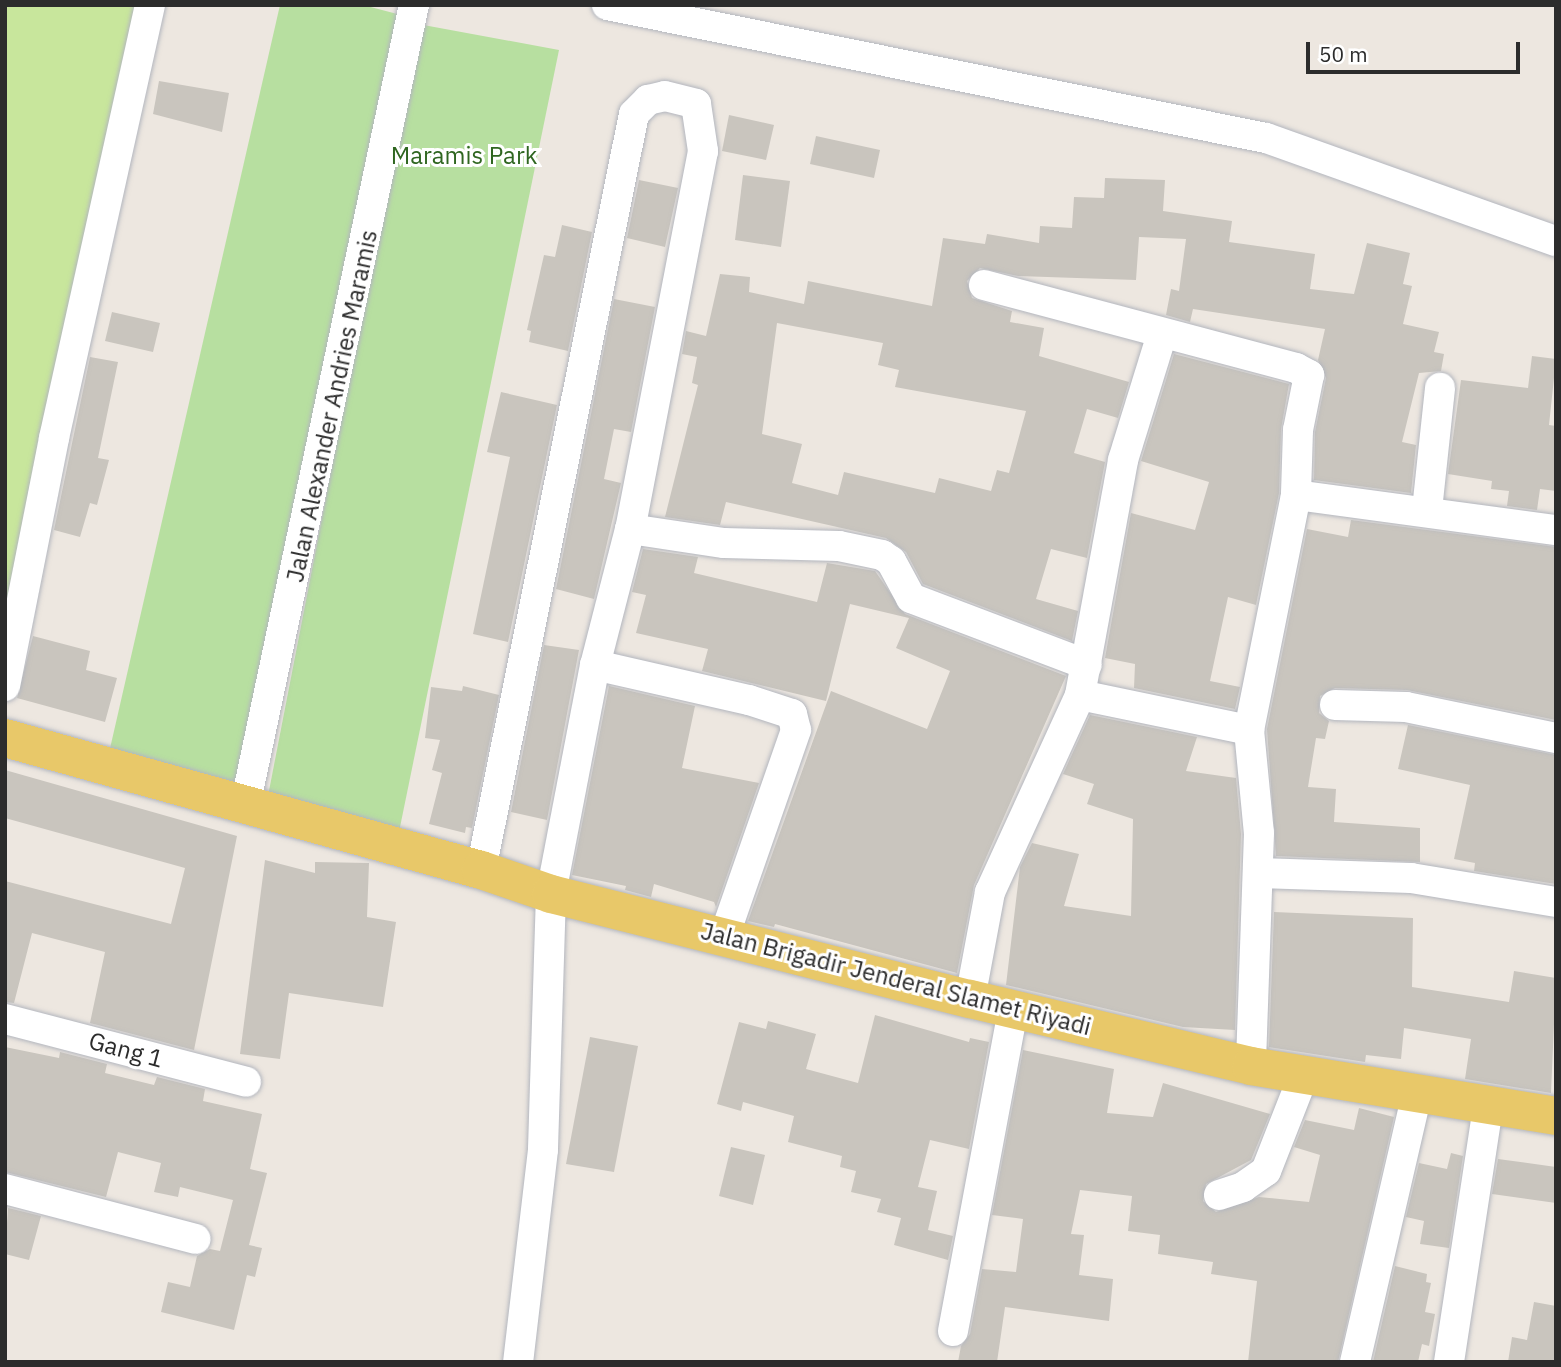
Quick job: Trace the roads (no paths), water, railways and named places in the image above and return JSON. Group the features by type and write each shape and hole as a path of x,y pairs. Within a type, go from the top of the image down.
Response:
{"main road":[{"name":"Jalan Brigadir Jenderal Slamet Riyadi","path":"5,738 481,870 551,894 970,999 1251,1066 1488,1106 1554,1108"}],"street":[{"path":"5,686 54,438 150,5"},
{"path":"607,5 1266,138 1556,241"},
{"name":"Jalan Alexander Andries Maramis","path":"245,806 387,152 407,9"},
{"path":"481,870 634,114 649,100 666,96 696,104 703,152 630,529 595,665 551,894 543,1150 519,1362"},
{"path":"984,285 1309,375 1298,430 1296,495 1249,730 1259,873 1251,1066"},
{"path":"970,999 990,892 1080,695 1123,460 1162,334"},
{"path":"1427,510 1440,388"},
{"path":"1296,495 1427,510 1556,530"},
{"path":"630,529 723,543 839,546 882,555 891,561 911,598 1087,665"},
{"path":"595,665 750,700 792,714 796,730 723,937"},
{"path":"1080,695 1249,730"},
{"path":"1335,705 1406,707 1556,738"},
{"path":"1259,873 1411,878 1556,902"},
{"path":"953,1331 1013,1009"},
{"name":"Gang 1","path":"5,1019 246,1082"},
{"path":"1219,1195 1242,1187 1266,1171 1304,1074"},
{"path":"1355,1362 1417,1093"},
{"path":"1448,1362 1488,1106"},
{"path":"5,1189 195,1239"}],"park label":[{"name":"Maramis Park","path":"464,156"}]}
